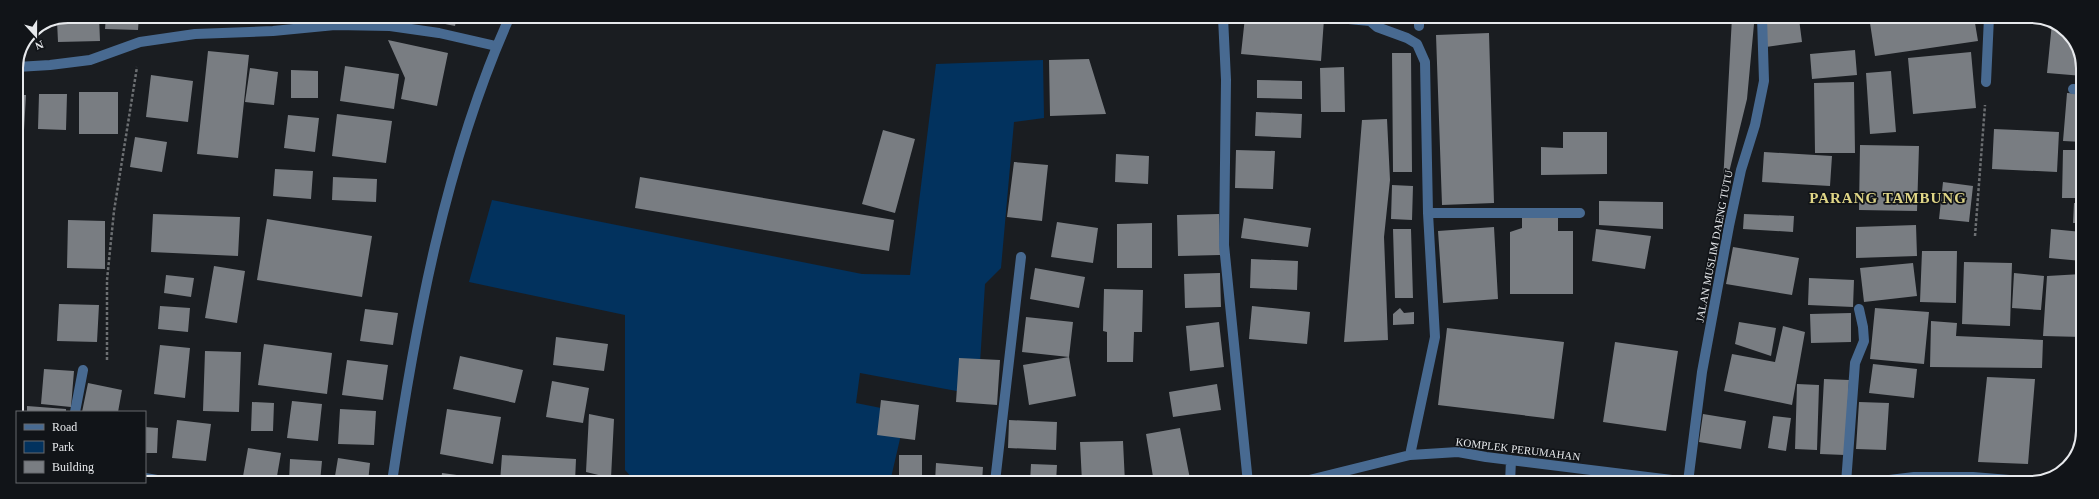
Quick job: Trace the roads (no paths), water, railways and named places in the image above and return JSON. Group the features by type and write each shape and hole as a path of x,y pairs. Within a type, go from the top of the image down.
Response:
{"street":[{"path":"393,476 415,335 436,244 462,145 496,46 507,23"},
{"path":"1223,23 1226,80 1224,245 1247,476"},
{"path":"1372,23 1377,27 1407,38 1417,44 1425,62 1428,213 1435,337 1410,455"},
{"name":"JALAN MUSLIM DAENG TUTU","path":"1689,476 1702,372 1728,234 1742,170 1755,125 1764,81 1762,23"},
{"path":"1986,82 1989,23"},
{"path":"23,67 90,60 140,42 195,34 335,25 404,28 439,33 496,46"},
{"path":"1428,213 1580,213"},
{"path":"996,476 1021,257"},
{"path":"1846,476 1854,370 1864,341 1859,309"},
{"path":"75,411 83,370"},
{"name":"KOMPLEK PERUMAHAN","path":"1325,476 1410,455 1458,452 1640,476"},
{"path":"1510,476 1511,460"}],"district":[{"name":"PARANG TAMBUNG","path":"1888,198"}]}
